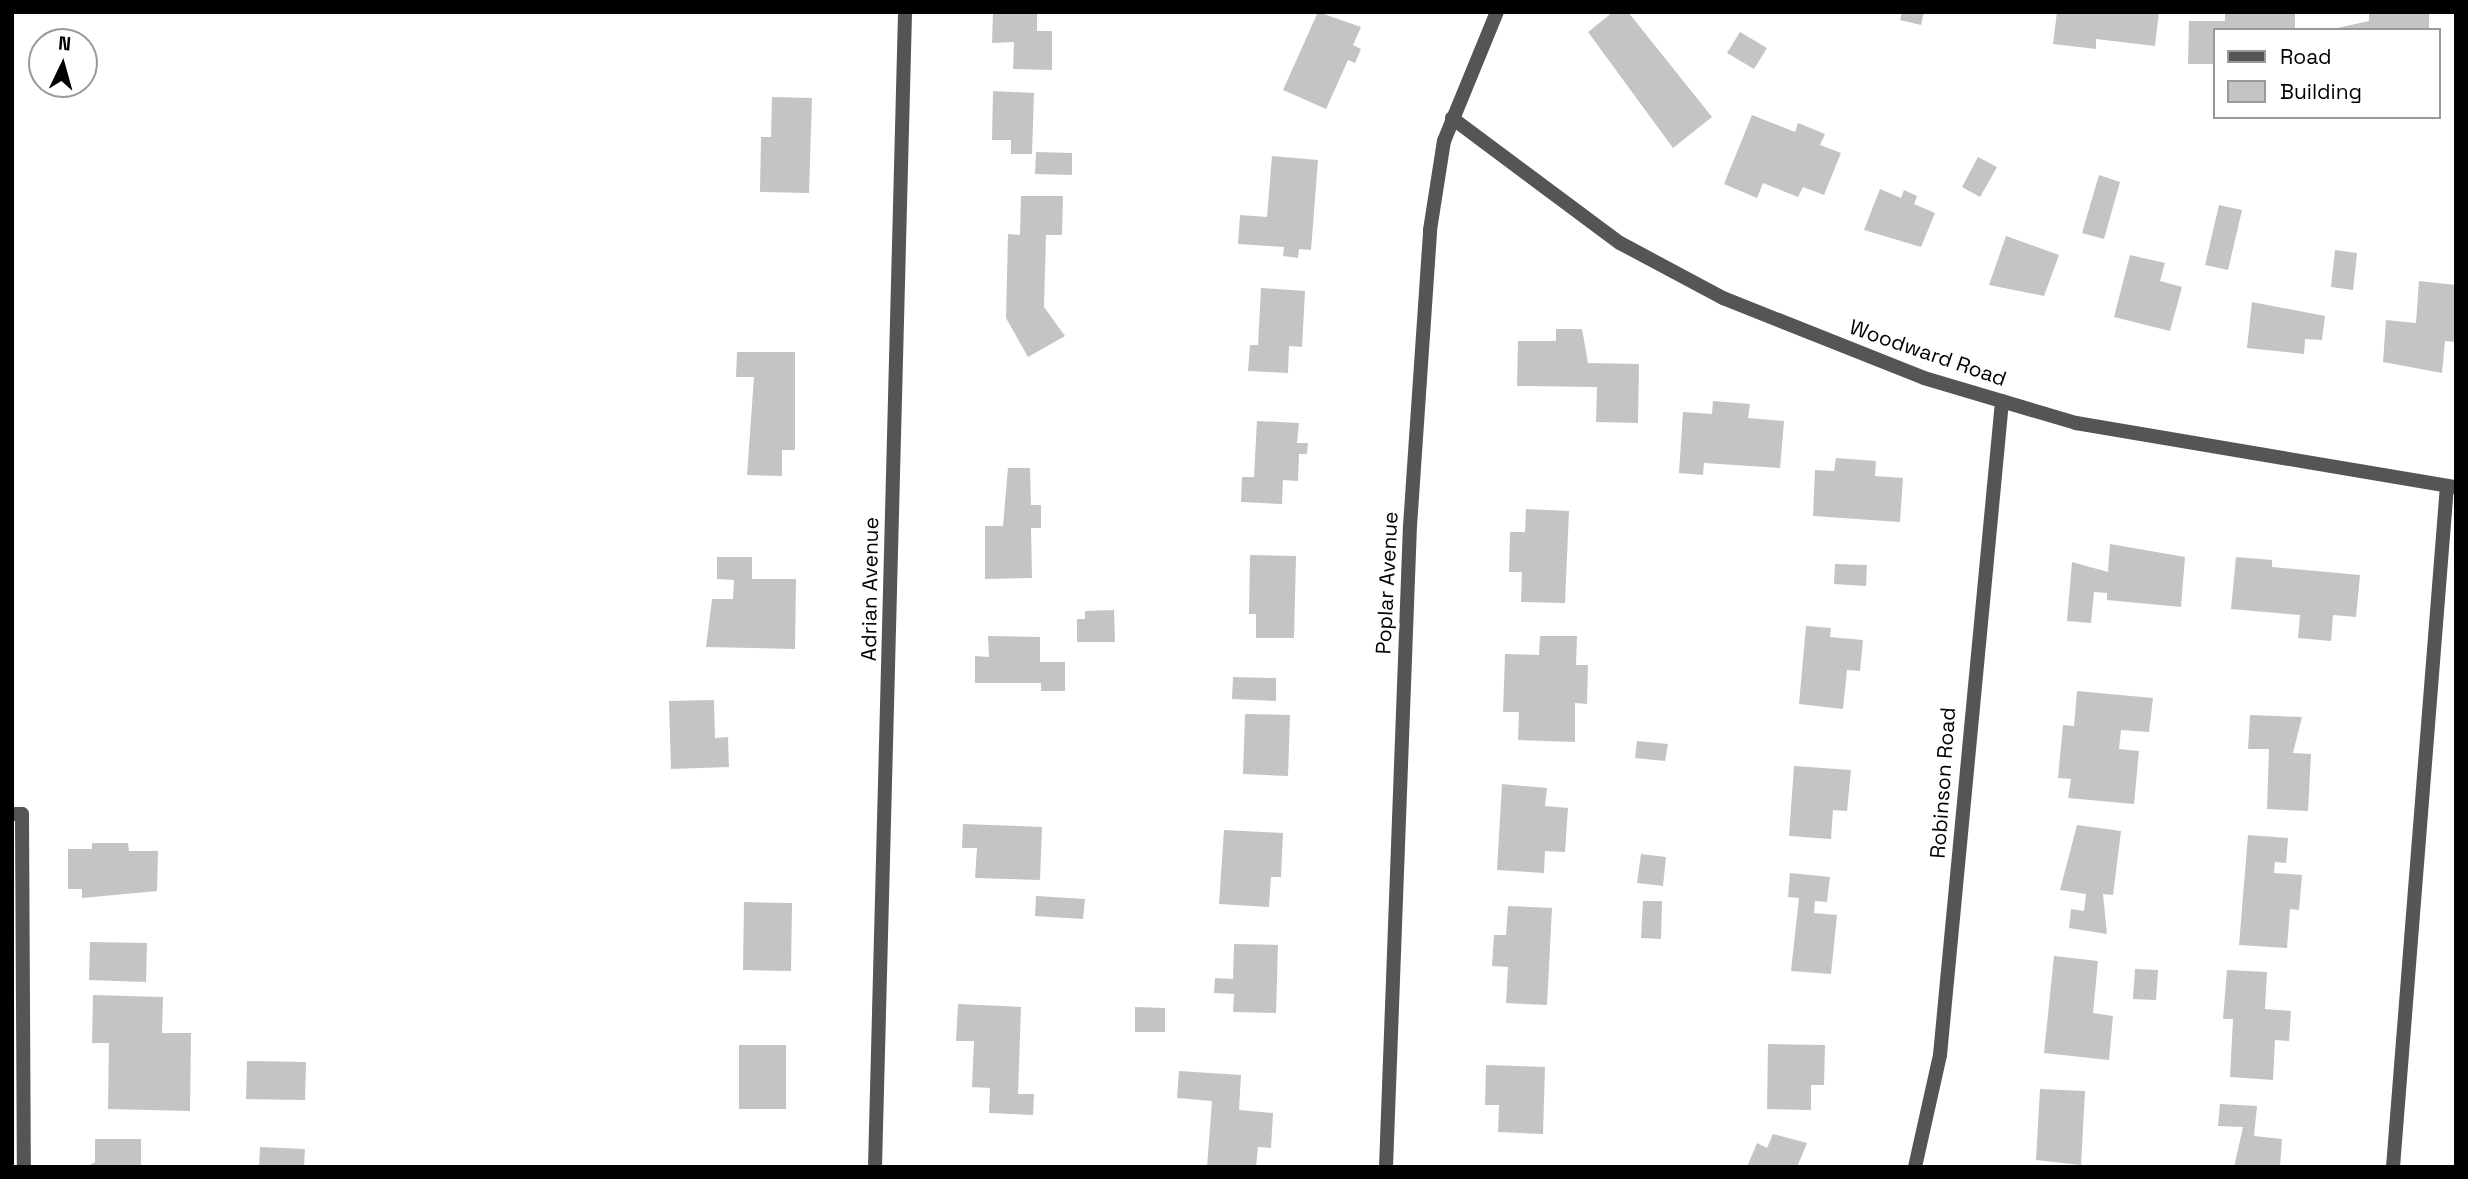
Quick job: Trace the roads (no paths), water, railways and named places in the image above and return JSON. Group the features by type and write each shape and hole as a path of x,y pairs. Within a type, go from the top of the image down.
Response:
{"street":[{"name":"Adrian Avenue","path":"875,1167 905,12"},
{"name":"Poplar Avenue","path":"1386,1167 1410,526 1430,230 1452,118 1497,12"},
{"name":"Woodward Road","path":"1452,118 1620,243 1723,298 1924,378 2076,424 2451,486"},
{"name":"Robinson Road","path":"1915,1167 1940,1055 2002,401"},
{"path":"2393,1167 2451,486"},
{"path":"17,814 24,1167"}]}
